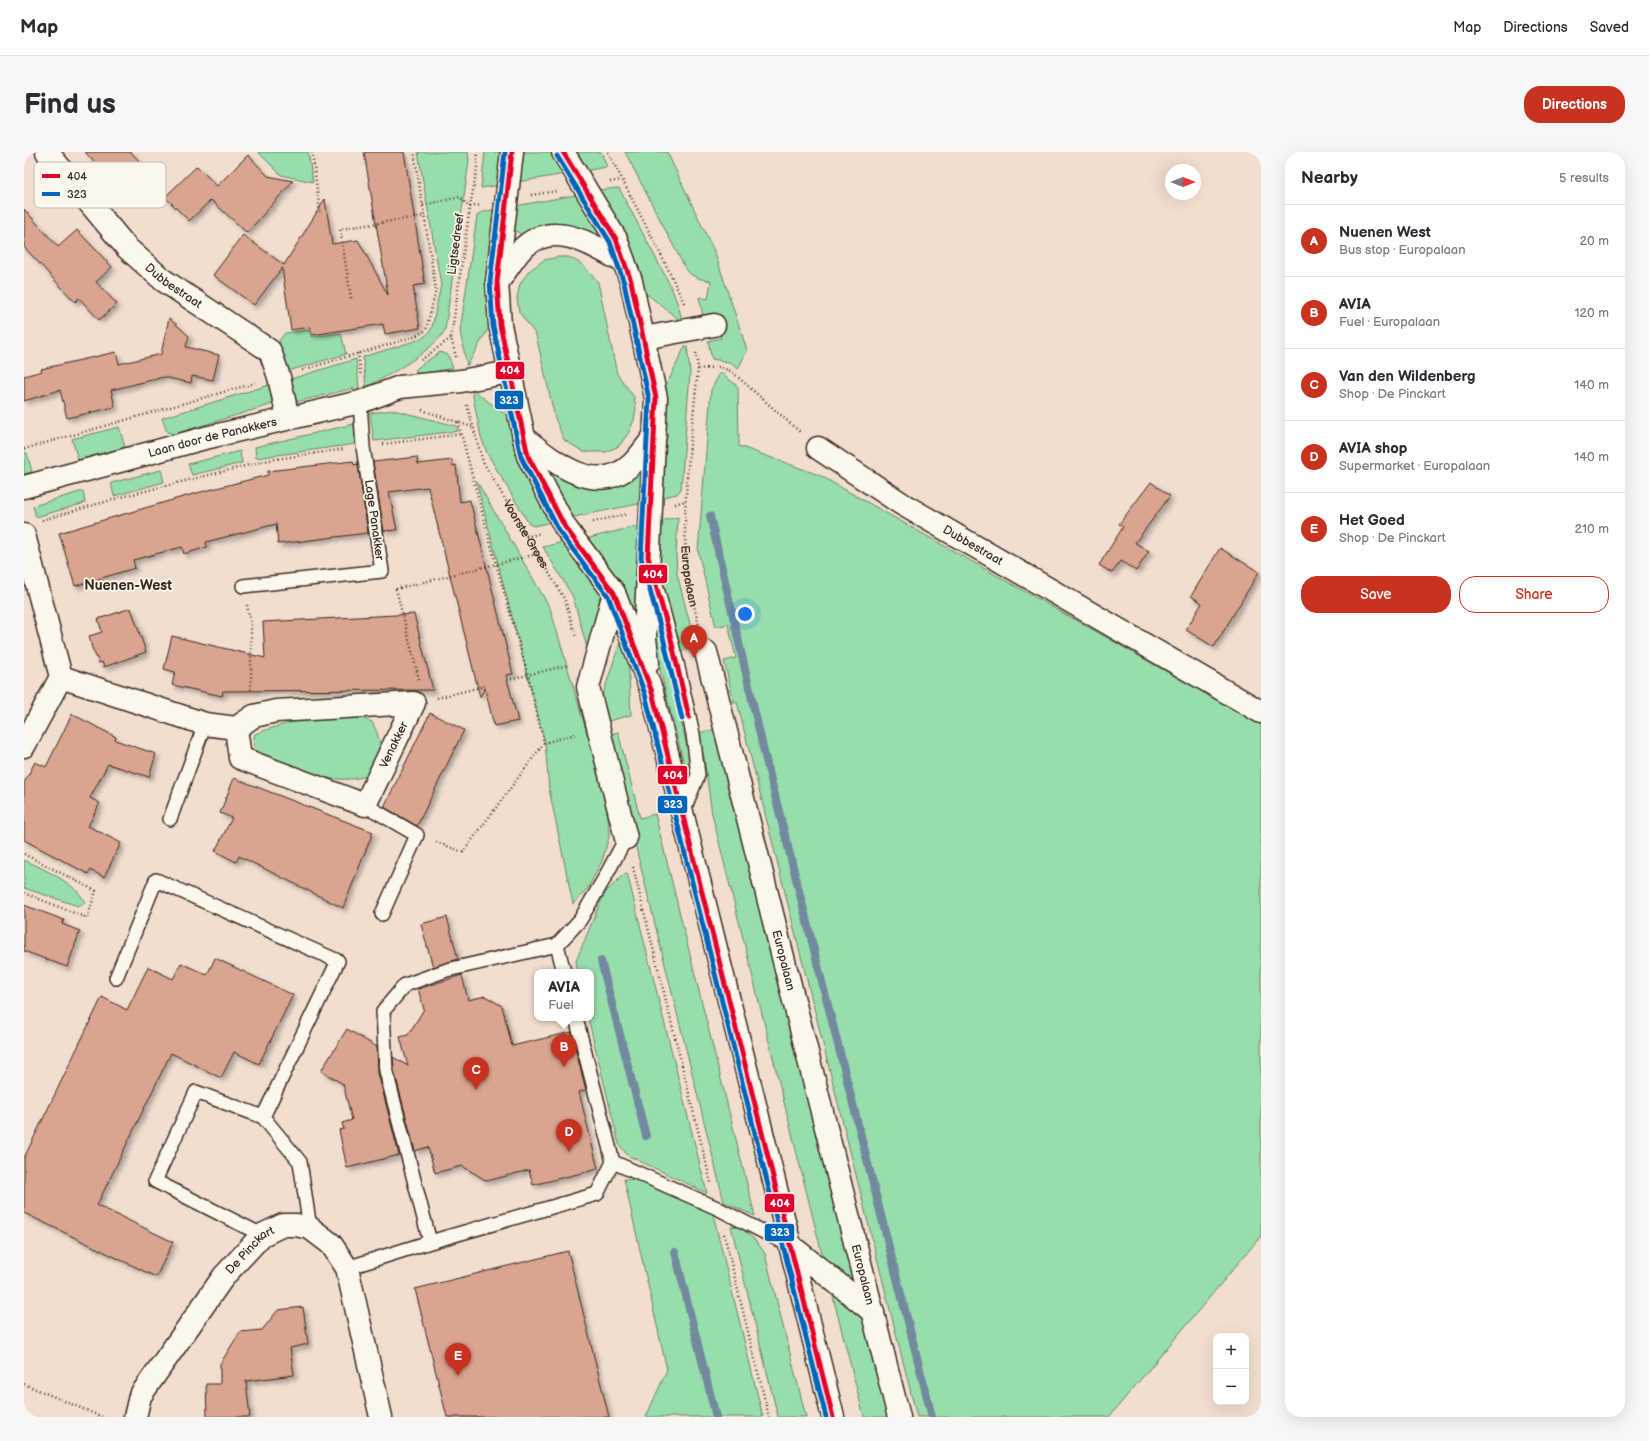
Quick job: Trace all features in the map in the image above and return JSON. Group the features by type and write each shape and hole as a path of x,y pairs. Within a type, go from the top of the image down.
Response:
{"street":[{"name":"Dubbestraat","path":"47,152 55,162"},
{"path":"512,152 497,282 500,325 528,456 565,527 614,593 652,692"},
{"path":"563,152 616,239 631,281 644,338 656,398 645,638 652,692 833,1417"},
{"name":"Dubbestraat","path":"94,208 127,248 163,280 270,351 279,377 288,418"},
{"path":"497,282 520,251 531,241 546,235 560,234 574,237 624,262"},
{"path":"644,338 714,325"},
{"name":"Laan door de Panakkers","path":"24,487 205,438 360,402 400,388 461,381 510,372"},
{"path":"524,438 565,468 582,476 594,478 613,475 631,465 655,434"},
{"name":"Dubbestraat","path":"818,448 902,504 1261,712"},
{"path":"24,746 61,677 32,528"},
{"path":"614,593 588,687 626,838"},
{"name":"Europalaan","path":"706,652 899,1417"},
{"path":"61,677 205,724 236,728 240,758 365,805"},
{"name":"Venakker","path":"236,728 254,716 276,711 419,702"},
{"name":"Venakker","path":"365,805 419,702"},
{"name":"De Pinckart","path":"135,1417 140,1396 176,1344 224,1276 262,1234 283,1225 310,1228"},
{"path":"310,1228 331,1244 347,1268 382,1417"},
{"path":"791,1246 873,1312"}],"lane":[{"name":"Lage Panakker","path":"243,586 382,571 363,447 360,402"},
{"path":"648,557 674,649 694,741 698,775 682,813"},
{"path":"170,819 205,724"},
{"path":"365,805 417,835 382,914"},
{"path":"430,1242 386,1071 383,1012 405,985 447,970 557,946 580,920 626,838"},
{"path":"116,978 156,880 338,961 263,1117"},
{"path":"557,946 563,969"},
{"path":"347,1268 430,1242 597,1194 613,1162 577,1021"},
{"path":"262,1234 155,1181 196,1092 263,1117 300,1162 310,1228"},
{"path":"613,1162 718,1208 791,1246"}],"path":[{"path":"312,152 320,212"},
{"name":"Ligtsedreef","path":"279,377 414,337 426,330 436,290 414,152"},
{"name":"Ligtsedreef","path":"451,338 477,168 477,152"},
{"path":"423,205 460,197 470,207 621,180"},
{"path":"351,298 340,229 424,216"},
{"path":"698,369 719,367 730,371 818,448"},
{"path":"24,449 279,377"},
{"name":"Voorste Groes","path":"461,381 472,427 483,462 536,554 565,600 576,638"},
{"path":"400,388 421,410 472,427"},
{"path":"458,422 496,564 528,675 544,743"},
{"path":"32,528 129,495 270,460 462,434"},
{"name":"Europalaan","path":"650,509 685,501 686,559 690,589 706,652"},
{"path":"526,537 650,509"},
{"path":"396,589 536,554"},
{"path":"382,571 392,571 419,702 485,686"},
{"path":"243,586 251,625 251,700 254,716"},
{"path":"507,680 582,661 588,687"},
{"path":"417,835 463,852 544,743 598,728"},
{"path":"626,838 769,1417"},
{"path":"24,854 96,891 87,918 24,893"},
{"path":"24,1384 102,1417"}],"green space":[{"path":"258,152 308,152 313,182 281,175"},
{"path":"418,152 468,152 469,161 445,330 440,338 421,354 397,370 366,387 363,357 421,339 429,333 432,327 441,285"},
{"path":"485,152 503,152 501,185 481,188"},
{"path":"520,152 552,152 566,174 517,182"},
{"path":"571,152 601,152 607,167 583,171"},
{"path":"625,152 667,152 715,253 747,350 738,369 729,362 712,359 708,341 721,338 715,314 703,316 699,297 708,299 711,281 693,276 685,268"},
{"path":"619,188 671,287 678,305 681,321 648,295 644,296 632,251 619,223 598,190"},
{"path":"581,194 603,227 596,234 568,225 540,228 522,235 513,229 515,206"},
{"path":"499,208 493,328 488,329 467,366 460,331 477,216 480,213"},
{"path":"558,257 569,257 583,265 598,282 617,374 634,397 636,408 634,420 629,432 619,446 606,452 584,452 564,440 555,418 536,335 519,312 517,298 520,284 529,271 544,260"},
{"path":"310,330 311,337 341,333 346,354 288,371 279,341 285,333"},
{"path":"685,346 687,346 690,373 681,489 677,494 659,498 662,385 667,384"},
{"path":"440,352 448,355 453,368 416,375 415,371 417,368"},
{"path":"356,359 359,387 296,402 291,379"},
{"path":"720,373 738,387 739,446 819,475 1261,725 1261,1236 1109,1417 917,1417 737,702 734,702 724,661 736,658 728,624 716,627 698,551 711,390"},
{"path":"269,385 273,404 174,434 167,432 162,418"},
{"path":"473,390 506,415 510,414 525,470 535,494 551,522 534,526 529,524 487,453 481,437"},
{"path":"393,410 457,426 458,431 374,441 370,413"},
{"path":"354,424 356,444 256,458 255,447"},
{"path":"119,427 125,447 78,460 72,439"},
{"path":"240,451 242,463 192,475 188,464"},
{"path":"24,453 27,453 32,472 24,474"},
{"path":"548,469 564,480 576,484 644,469 643,503 569,518 545,470"},
{"path":"161,470 164,482 114,496 111,483"},
{"path":"476,480 550,608 596,764 608,816 609,837 602,861 588,888 573,904 549,789 545,743"},
{"path":"83,491 85,503 36,517 33,506"},
{"path":"678,517 676,555 677,574 696,647 679,652 657,563 657,522"},
{"path":"642,525 638,606 628,607 585,539"},
{"path":"567,541 604,594 600,596 590,647 587,648 573,597 543,547"},
{"path":"660,631 691,764 693,778 688,780 657,658 654,633"},
{"path":"624,641 628,658 631,715 605,722 598,696 603,694 620,642"},
{"path":"351,714 372,722 378,737 379,749 375,761 367,776 353,779 324,778 297,770 257,753 253,741 255,734 302,720"},
{"path":"717,729 855,1283 823,1258 712,814 704,758 698,733"},
{"path":"618,732 640,818 655,814 755,1216 724,1202 608,735"},
{"path":"24,860 59,877 75,889 85,903 78,906 24,888"},
{"path":"625,873 627,873 707,1193 627,1155 619,1144 589,1021 594,1021 594,969 577,969 576,961 606,892"},
{"path":"624,1179 640,1180 713,1214 763,1417 646,1417 667,1370"},
{"path":"731,1226 741,1229 751,1236 765,1254 806,1417 778,1417"},
{"path":"832,1293 859,1313 865,1321 889,1417 864,1417"}],"building":[{"path":"85,152 131,152 140,162 94,162"},
{"path":"364,152 404,152 425,284 413,286 420,328 385,334 383,324 312,335 310,327 291,330 282,268 254,305 213,275 243,235 284,265 325,199 332,244 358,240 388,295"},
{"path":"248,155 268,176 293,181 247,233 211,200 189,221 166,198 166,196 197,166 217,186"},
{"path":"24,209 58,247 77,230 112,267 96,282 117,304 99,320 79,298 75,302 24,247"},
{"path":"169,318 189,336 186,347 219,355 213,380 192,376 191,383 164,377 111,390 115,407 67,418 60,390 24,401 24,376 42,371 41,369 116,352 119,364 161,354"},
{"path":"417,457 418,464 452,460 453,466 456,465 460,502 470,500 513,674 506,675 518,721 494,726 485,688 480,697 428,487 389,492 397,530 384,531 373,462"},
{"path":"353,461 354,465 358,464 368,533 278,544 276,524 206,542 207,547 184,554 182,547 133,560 135,568 75,586 59,533 193,494 268,475 268,471"},
{"path":"1151,482 1170,496 1135,543 1149,551 1136,571 1121,561 1112,573 1099,565 1123,527 1119,524"},
{"path":"1220,548 1259,572 1214,647 1186,630 1202,603 1191,596"},
{"path":"131,608 146,652 104,667 102,662 99,663 92,648 89,636 102,632 98,619"},
{"path":"414,614 433,690 223,691 222,696 172,685 175,672 164,669 172,636 265,658 263,622"},
{"path":"430,713 464,730 417,826 384,807"},
{"path":"72,714 116,737 115,740 156,754 149,777 108,764 90,798 100,803 88,826 121,843 104,877 90,870 88,874 24,840 24,783 35,762 46,767"},
{"path":"234,778 373,832 343,908 239,856 236,862 215,851 232,818 220,813"},
{"path":"24,905 64,920 62,924 80,931 67,967 24,951"},
{"path":"447,917 458,959 433,967 421,924"},
{"path":"215,958 293,995 259,1064 234,1052 221,1078 171,1053 97,1205 173,1242 156,1277 24,1213 24,1158 102,997 127,1010 148,967 173,979 181,963 207,975"},
{"path":"462,975 468,1000 485,996 502,1006 512,1046 571,1032 586,1090 579,1092 598,1169 533,1185 529,1170 487,1181 462,1166 435,1173 428,1147 415,1151 394,1070 393,1057 408,1066 400,1037 408,1035 424,1009 418,989"},
{"path":"347,1029 377,1047 378,1073 399,1155 347,1168 339,1130 344,1129 342,1123 352,1120 343,1084 321,1071"},
{"path":"568,1251 609,1417 447,1417 415,1289"},
{"path":"303,1307 308,1344 290,1348 294,1375 246,1381 250,1417 207,1417 206,1384 220,1384 220,1364 240,1332 262,1330 278,1310"}],"waterway":[{"path":"710,516 764,752 932,1417"},
{"path":"601,961 646,1136"},
{"path":"675,1252 716,1417"}],"transit line":[{"name":"323","path":"505,152 490,282 493,326 521,457 559,531 608,596 645,694 826,1417"},
{"name":"404","path":"512,152 497,282 500,325 528,456 565,527 614,593 652,692 833,1417"},
{"name":"404","path":"563,152 616,239 631,281 656,398 648,557 670,635 689,717"},
{"name":"323","path":"557,156 610,242 624,283 649,399 641,558 663,637 682,719"}],"place":[{"name":"Nuenen West","path":"694,658"},
{"name":"AVIA","path":"564,1067"},
{"name":"Van den Wildenberg","path":"476,1090"},
{"name":"AVIA shop","path":"569,1152"},
{"name":"Het Goed","path":"458,1376"}],"district":[{"name":"Nuenen-West","path":"128,585"}]}
